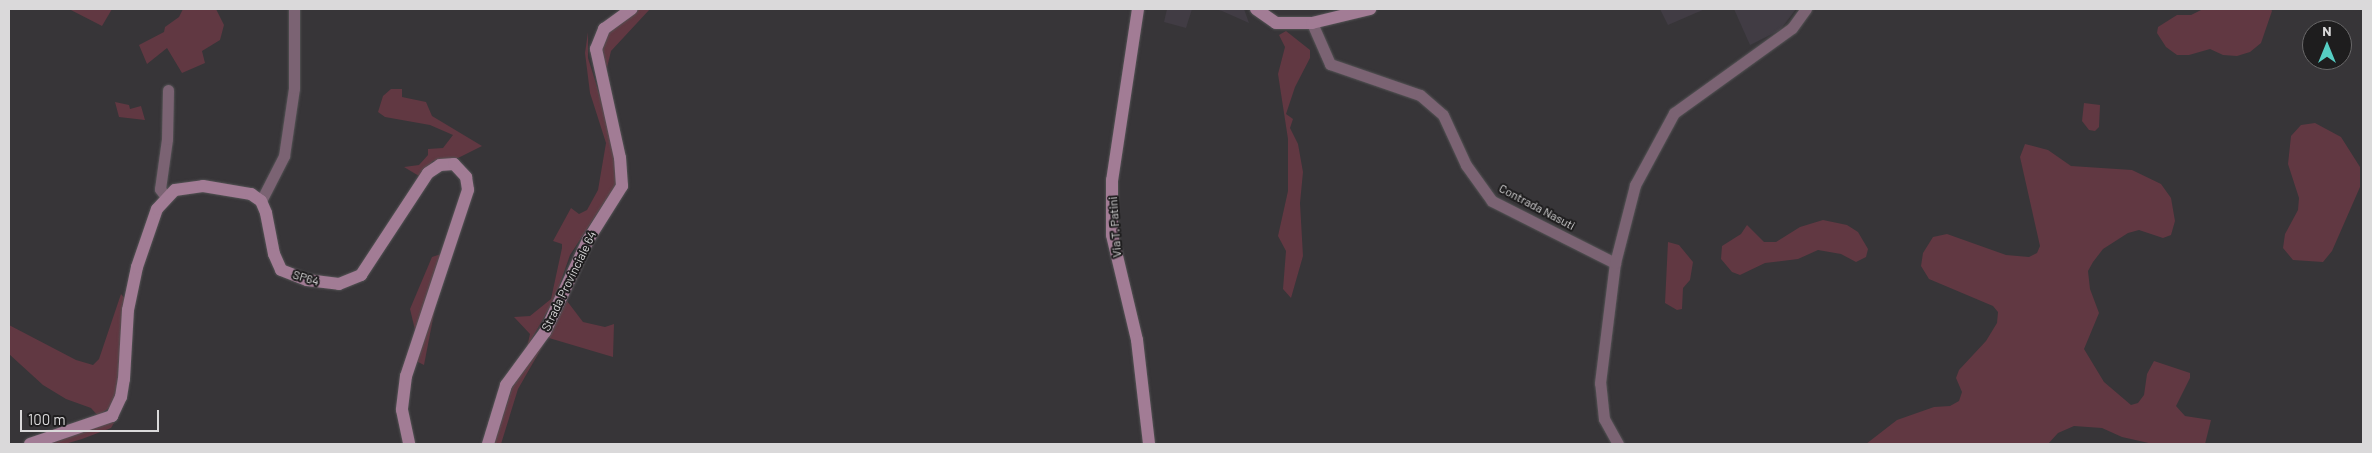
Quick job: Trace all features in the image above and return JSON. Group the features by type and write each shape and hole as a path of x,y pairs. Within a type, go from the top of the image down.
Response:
{"street":[{"path":"30,444 112,416 123,388 128,310 137,267 157,209 166,197 175,190 203,186 241,190 261,201 284,156 294,88 294,9"},
{"name":"Strada Provinciale 64","path":"488,444 506,385 545,332 588,240 622,186 620,158 596,48 604,29 632,9"},
{"name":"Via T. Patini","path":"1138,9 1112,180 1112,235 1136,340 1149,444"},
{"path":"1256,9 1276,23 1312,23 1370,9"},
{"path":"1618,444 1604,419 1600,390 1616,263 1635,185 1674,113 1698,93 1792,28 1806,9"},
{"name":"Contrada Nasuti","path":"1312,23 1330,64 1420,95 1443,115 1466,165 1492,201 1616,263"},
{"path":"166,197 160,189 167,140 168,90"},
{"name":"SP64","path":"261,201 266,213 274,254 281,270 314,281 339,284 361,275 423,179 434,167 454,164 466,177 468,190 406,376 402,398 404,424 409,444"}],"shaded area":[{"path":"69,9 112,9 102,26"},
{"path":"183,9 216,9 224,25 220,40 202,51 205,63 182,73 167,48 147,64 139,45 164,32 165,27 179,17"},
{"path":"636,9 650,9 611,51 605,76 600,47 606,32"},
{"path":"1167,9 1192,9 1186,28 1164,22"},
{"path":"1215,9 1244,9 1249,23 1222,11"},
{"path":"1660,9 1705,9 1668,25"},
{"path":"1734,9 1796,9 1780,30 1750,45"},
{"path":"2203,9 2271,9 2272,11 2261,43 2250,52 2237,56 2223,55 2210,49 2189,55 2177,55 2166,47 2157,33 2158,27 2177,15 2191,15"},
{"path":"1286,31 1310,50 1310,58 1295,87 1286,114 1293,119 1290,128 1298,144 1303,172 1300,203 1303,256 1291,298 1283,289 1286,251 1278,236 1288,191 1288,139 1278,74 1285,47 1279,35"},
{"path":"588,32 588,58 613,138 617,183 570,255 555,298 527,347 530,334 514,317 530,316 551,299 562,248 562,244 553,241 571,208 579,214 587,210 598,190 606,143 590,93 585,53"},
{"path":"391,89 402,89 402,97 426,102 432,116 482,146 458,158 433,161 419,176 404,167 419,165 428,155 428,149 443,148 453,135 430,125 385,117 378,112 383,96"},
{"path":"115,102 129,105 130,109 141,106 145,120 119,117"},
{"path":"2084,103 2100,105 2099,127 2095,131 2089,130 2082,121"},
{"path":"2315,123 2341,137 2360,167 2360,187 2332,251 2323,262 2293,260 2283,248 2285,234 2298,210 2299,198 2288,164 2291,136 2301,125"},
{"path":"2025,144 2048,150 2071,166 2132,170 2161,184 2171,198 2175,221 2171,235 2163,238 2139,230 2128,233 2103,249 2093,262 2088,271 2090,289 2099,313 2084,349 2104,382 2131,405 2138,403 2144,395 2147,374 2154,361 2190,373 2190,378 2176,406 2185,416 2211,420 2205,444 2153,444 2122,437 2102,428 2074,426 2058,433 2048,444 1866,444 1897,420 1934,407 1950,406 1959,401 1962,392 1956,378 1959,370 1986,341 1997,323 1998,312 1993,306 1929,279 1921,266 1923,253 1933,237 1947,234 2006,255 2029,257 2037,253 2040,246 2020,157"},
{"path":"1823,220 1847,225 1858,232 1868,249 1866,257 1856,262 1841,254 1818,250 1798,259 1765,263 1740,275 1732,272 1721,259 1722,246 1741,234 1747,225 1764,242 1776,242 1800,227"},
{"path":"1668,242 1679,245 1693,262 1690,280 1683,288 1682,309 1677,310 1665,303"},
{"path":"441,254 416,334 410,309 432,257"},
{"path":"121,294 126,300 119,389 113,405 98,416 91,408 66,399 43,385 9,354 9,325 76,360 93,365 99,359"},
{"path":"567,301 583,322 605,327 614,324 613,357 549,338"},
{"path":"436,303 424,365 416,361"},
{"path":"545,342 518,389 501,444 494,444 512,388 526,365"},
{"path":"111,420 114,423 111,428 82,439 65,444 34,444"}]}
